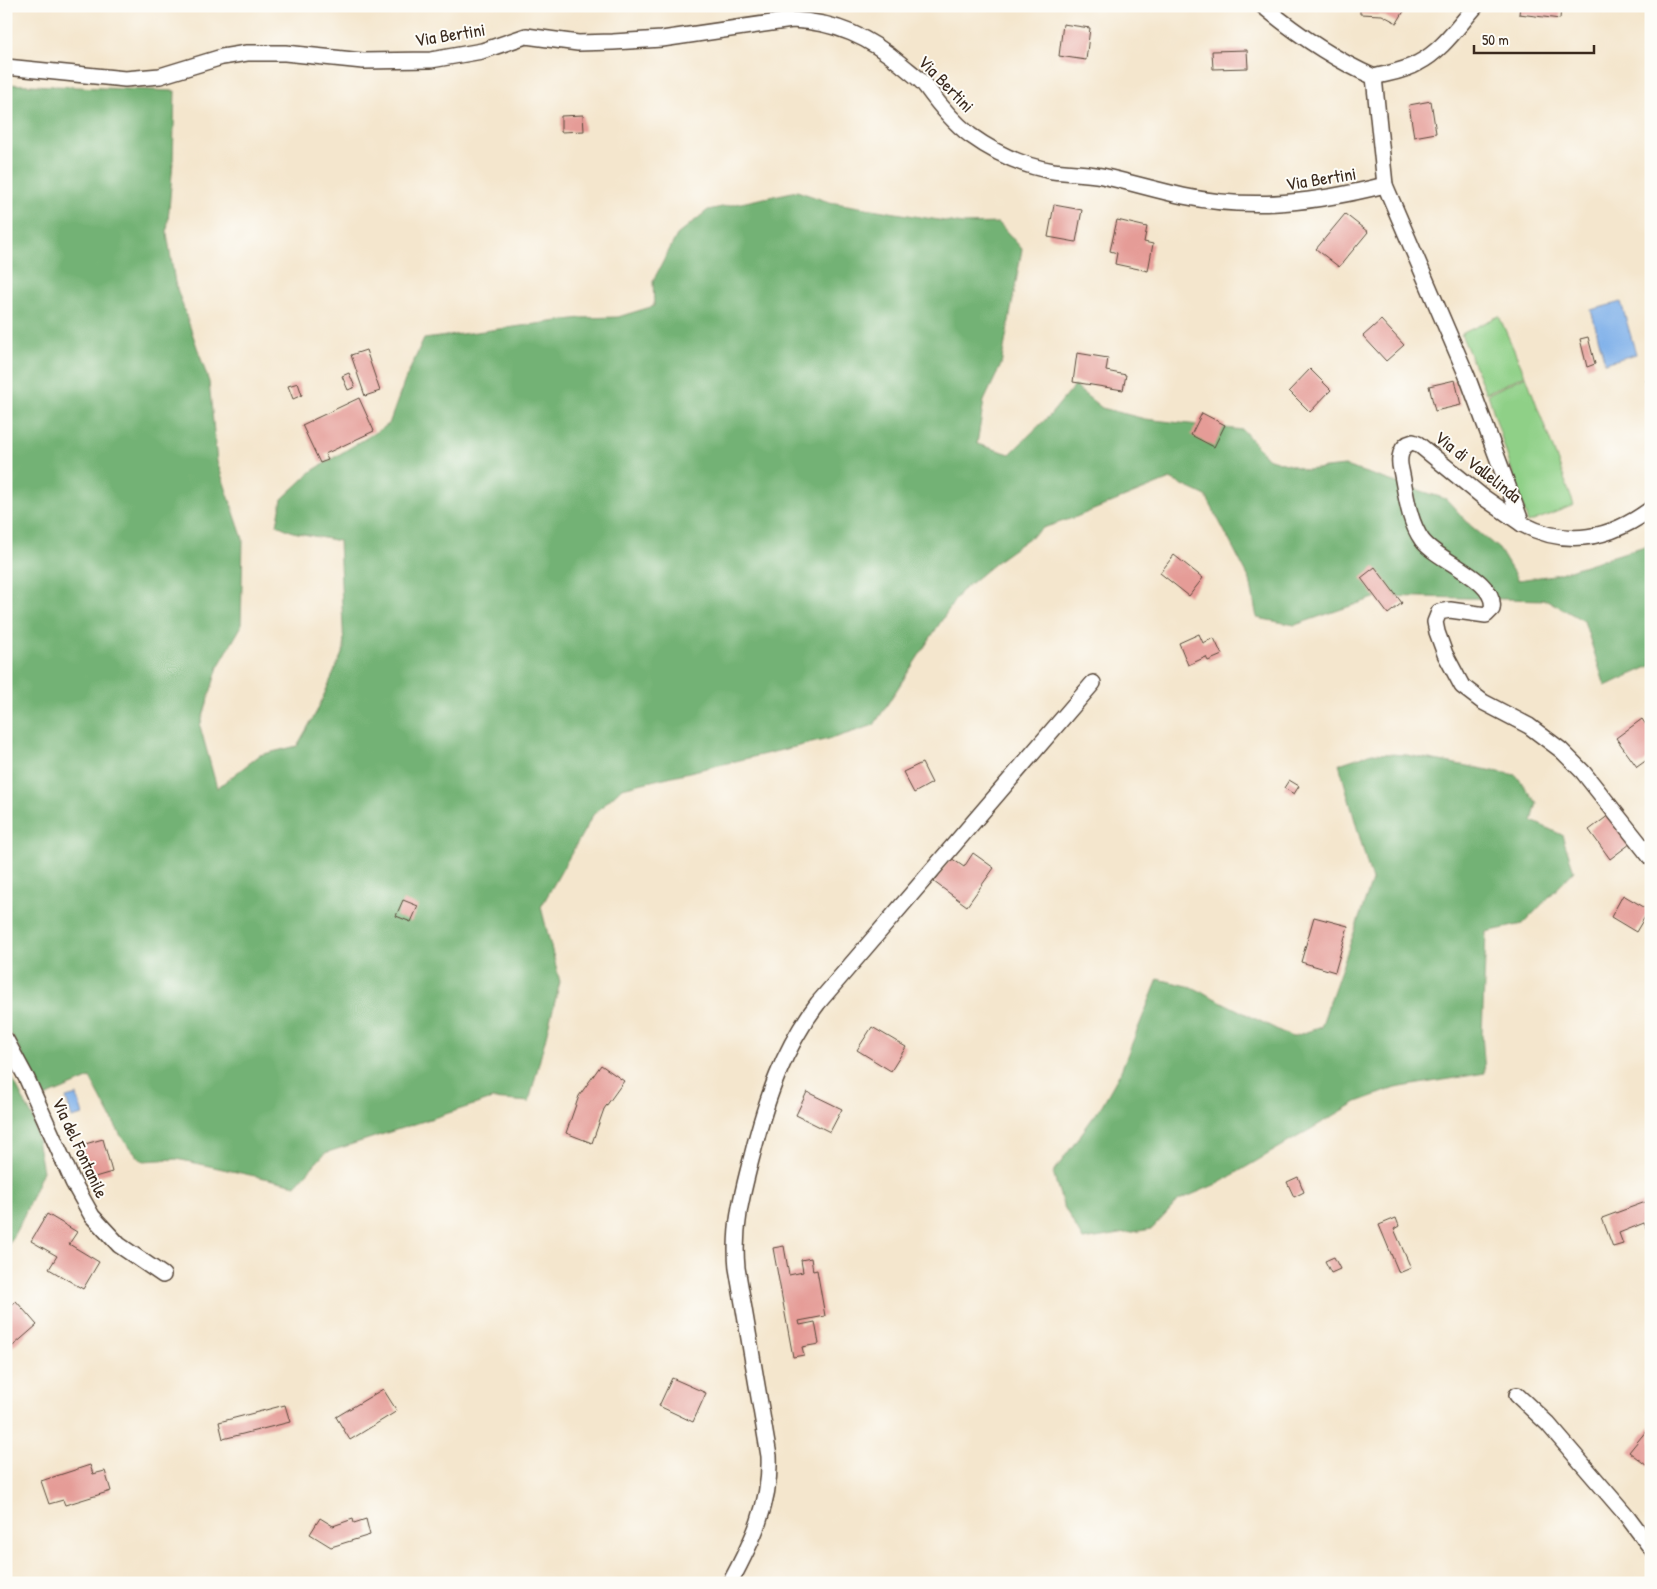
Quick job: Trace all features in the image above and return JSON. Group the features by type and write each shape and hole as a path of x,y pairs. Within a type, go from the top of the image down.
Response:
{"street":[{"path":"1263,6 1289,28 1324,52 1374,77 1410,67 1425,60 1476,6"},
{"name":"Via Bertini","path":"6,66 125,79 160,76 222,57 247,53 285,53 363,61 432,60 482,51 526,36 578,43 614,42 662,39 785,21 807,21 836,26 866,38 891,55 916,76 954,122 988,147 1020,162 1052,170 1102,176 1184,196 1242,204 1281,204 1323,200 1386,185"},
{"name":"Via di Vallelinda","path":"1374,77 1386,185 1467,376 1522,524"},
{"name":"Via di Vallelinda","path":"1522,524 1483,497 1418,444 1413,442 1404,446 1400,455 1400,464 1411,518 1418,534 1439,556 1482,584 1493,598 1492,610 1486,615 1446,610 1439,612 1436,618 1436,627 1445,654 1457,679 1477,698 1529,726 1561,750 1582,772 1651,858"},
{"path":"1522,524 1546,534 1588,537 1612,532 1651,509"},
{"path":"730,1583 756,1532 766,1500 769,1481 769,1456 740,1286 735,1240 740,1201 764,1108 773,1082 797,1034 818,1003 1093,683"},
{"name":"Via del Fontanile","path":"6,1040 27,1079 73,1182 92,1216 119,1245 163,1275"},
{"path":"1517,1395 1548,1424 1627,1516 1651,1548"}],"green space":[{"path":"6,84 175,91 173,162 167,233 175,283 209,382 217,462 243,539 241,627 218,667 200,726 217,788 260,755 297,746 317,711 344,649 339,541 293,532 277,525 282,499 312,471 389,424 405,380 424,339 581,318 618,317 654,306 653,281 677,235 708,210 797,191 829,202 963,224 999,223 1022,249 1001,365 984,401 977,444 1010,454 1051,414 1074,386 1102,408 1145,419 1243,430 1267,458 1306,470 1345,466 1446,499 1471,526 1499,549 1518,580 1554,575 1651,544 1651,666 1605,686 1584,621 1547,600 1380,596 1295,625 1257,618 1250,580 1206,496 1170,479 1076,517 1043,528 1001,558 960,592 874,725 837,737 622,788 593,815 541,907 560,982 529,1102 492,1099 325,1153 296,1185 177,1159 142,1161 122,1138 90,1078 45,1097 6,1025"},
{"path":"1499,316 1525,375 1486,393 1461,334"},
{"path":"1526,376 1574,505 1528,523 1488,394"},
{"path":"1372,753 1407,755 1516,775 1537,803 1532,821 1562,835 1574,871 1523,924 1486,932 1482,1034 1485,1073 1395,1088 1357,1102 1219,1183 1179,1200 1152,1229 1083,1240 1063,1205 1053,1173 1102,1105 1120,1073 1158,979 1192,987 1292,1037 1321,1027 1372,881 1339,764"},
{"path":"6,1066 33,1118 43,1171 21,1222 6,1249"}],"water":[{"path":"1621,302 1636,354 1605,363 1591,310"},
{"path":"77,1095 83,1115 72,1118 66,1098"}],"building":[{"path":"1360,6 1407,6 1397,23 1382,15 1360,14"},
{"path":"1520,6 1561,6 1560,19 1519,14"},
{"path":"1063,24 1090,28 1086,60 1059,56"},
{"path":"1247,50 1248,68 1213,69 1212,51"},
{"path":"1431,101 1436,133 1414,137 1409,105"},
{"path":"583,115 584,131 561,132 561,116"},
{"path":"1054,205 1082,210 1076,242 1048,237"},
{"path":"1345,214 1368,232 1339,267 1316,249"},
{"path":"1117,220 1147,227 1144,242 1153,244 1148,271 1115,264 1117,253 1110,251"},
{"path":"1381,320 1404,345 1386,361 1363,336"},
{"path":"1588,337 1595,364 1587,367 1580,339"},
{"path":"366,350 380,391 365,396 351,355"},
{"path":"1077,353 1108,358 1106,371 1126,375 1123,390 1073,382"},
{"path":"1310,369 1331,390 1310,412 1289,391"},
{"path":"349,373 355,387 348,390 342,376"},
{"path":"1651,379 1651,392 1649,393 1646,380"},
{"path":"1455,380 1461,405 1435,411 1429,386"},
{"path":"298,383 302,395 293,399 288,386"},
{"path":"359,398 374,431 325,454 328,460 320,463 302,425"},
{"path":"1202,413 1225,425 1214,447 1191,435"},
{"path":"1174,555 1203,578 1189,596 1160,573"},
{"path":"1375,567 1402,603 1388,614 1361,578"},
{"path":"1199,634 1203,643 1214,638 1222,655 1208,661 1206,657 1188,665 1179,643"},
{"path":"1642,719 1651,732 1651,757 1637,767 1616,738"},
{"path":"922,763 932,783 914,793 903,772"},
{"path":"1289,780 1299,786 1294,794 1284,788"},
{"path":"1609,815 1630,844 1610,859 1589,830"},
{"path":"973,853 994,868 967,906 934,882 951,858 964,867"},
{"path":"1623,895 1649,910 1636,932 1611,917"},
{"path":"403,900 418,906 411,922 396,916"},
{"path":"1314,917 1348,926 1335,972 1301,962"},
{"path":"872,1027 906,1047 891,1071 857,1050"},
{"path":"601,1065 624,1081 604,1109 592,1143 566,1133 579,1096"},
{"path":"807,1092 842,1109 830,1132 796,1115"},
{"path":"103,1139 112,1172 88,1179 78,1146"},
{"path":"1298,1177 1304,1192 1294,1197 1287,1182"},
{"path":"1651,1200 1651,1240 1644,1223 1619,1233 1623,1244 1613,1247 1602,1218"},
{"path":"47,1214 77,1232 69,1244 99,1262 83,1289 49,1269 57,1256 31,1241"},
{"path":"1396,1218 1399,1226 1394,1229 1411,1268 1399,1273 1379,1225"},
{"path":"784,1246 789,1275 803,1272 801,1260 811,1258 813,1271 817,1270 825,1316 799,1321 800,1325 815,1322 819,1344 802,1347 804,1355 793,1357 773,1248"},
{"path":"1334,1257 1340,1269 1331,1273 1325,1261"},
{"path":"16,1301 37,1325 6,1352 6,1310"},
{"path":"672,1378 706,1393 693,1422 659,1406"},
{"path":"383,1389 397,1411 350,1440 336,1417"},
{"path":"285,1405 290,1422 223,1439 219,1422"},
{"path":"1651,1425 1651,1469 1629,1452"},
{"path":"90,1465 93,1474 105,1471 111,1491 65,1505 63,1500 49,1504 41,1481"},
{"path":"320,1518 333,1526 353,1519 354,1523 366,1519 370,1535 331,1547 310,1534"}]}
